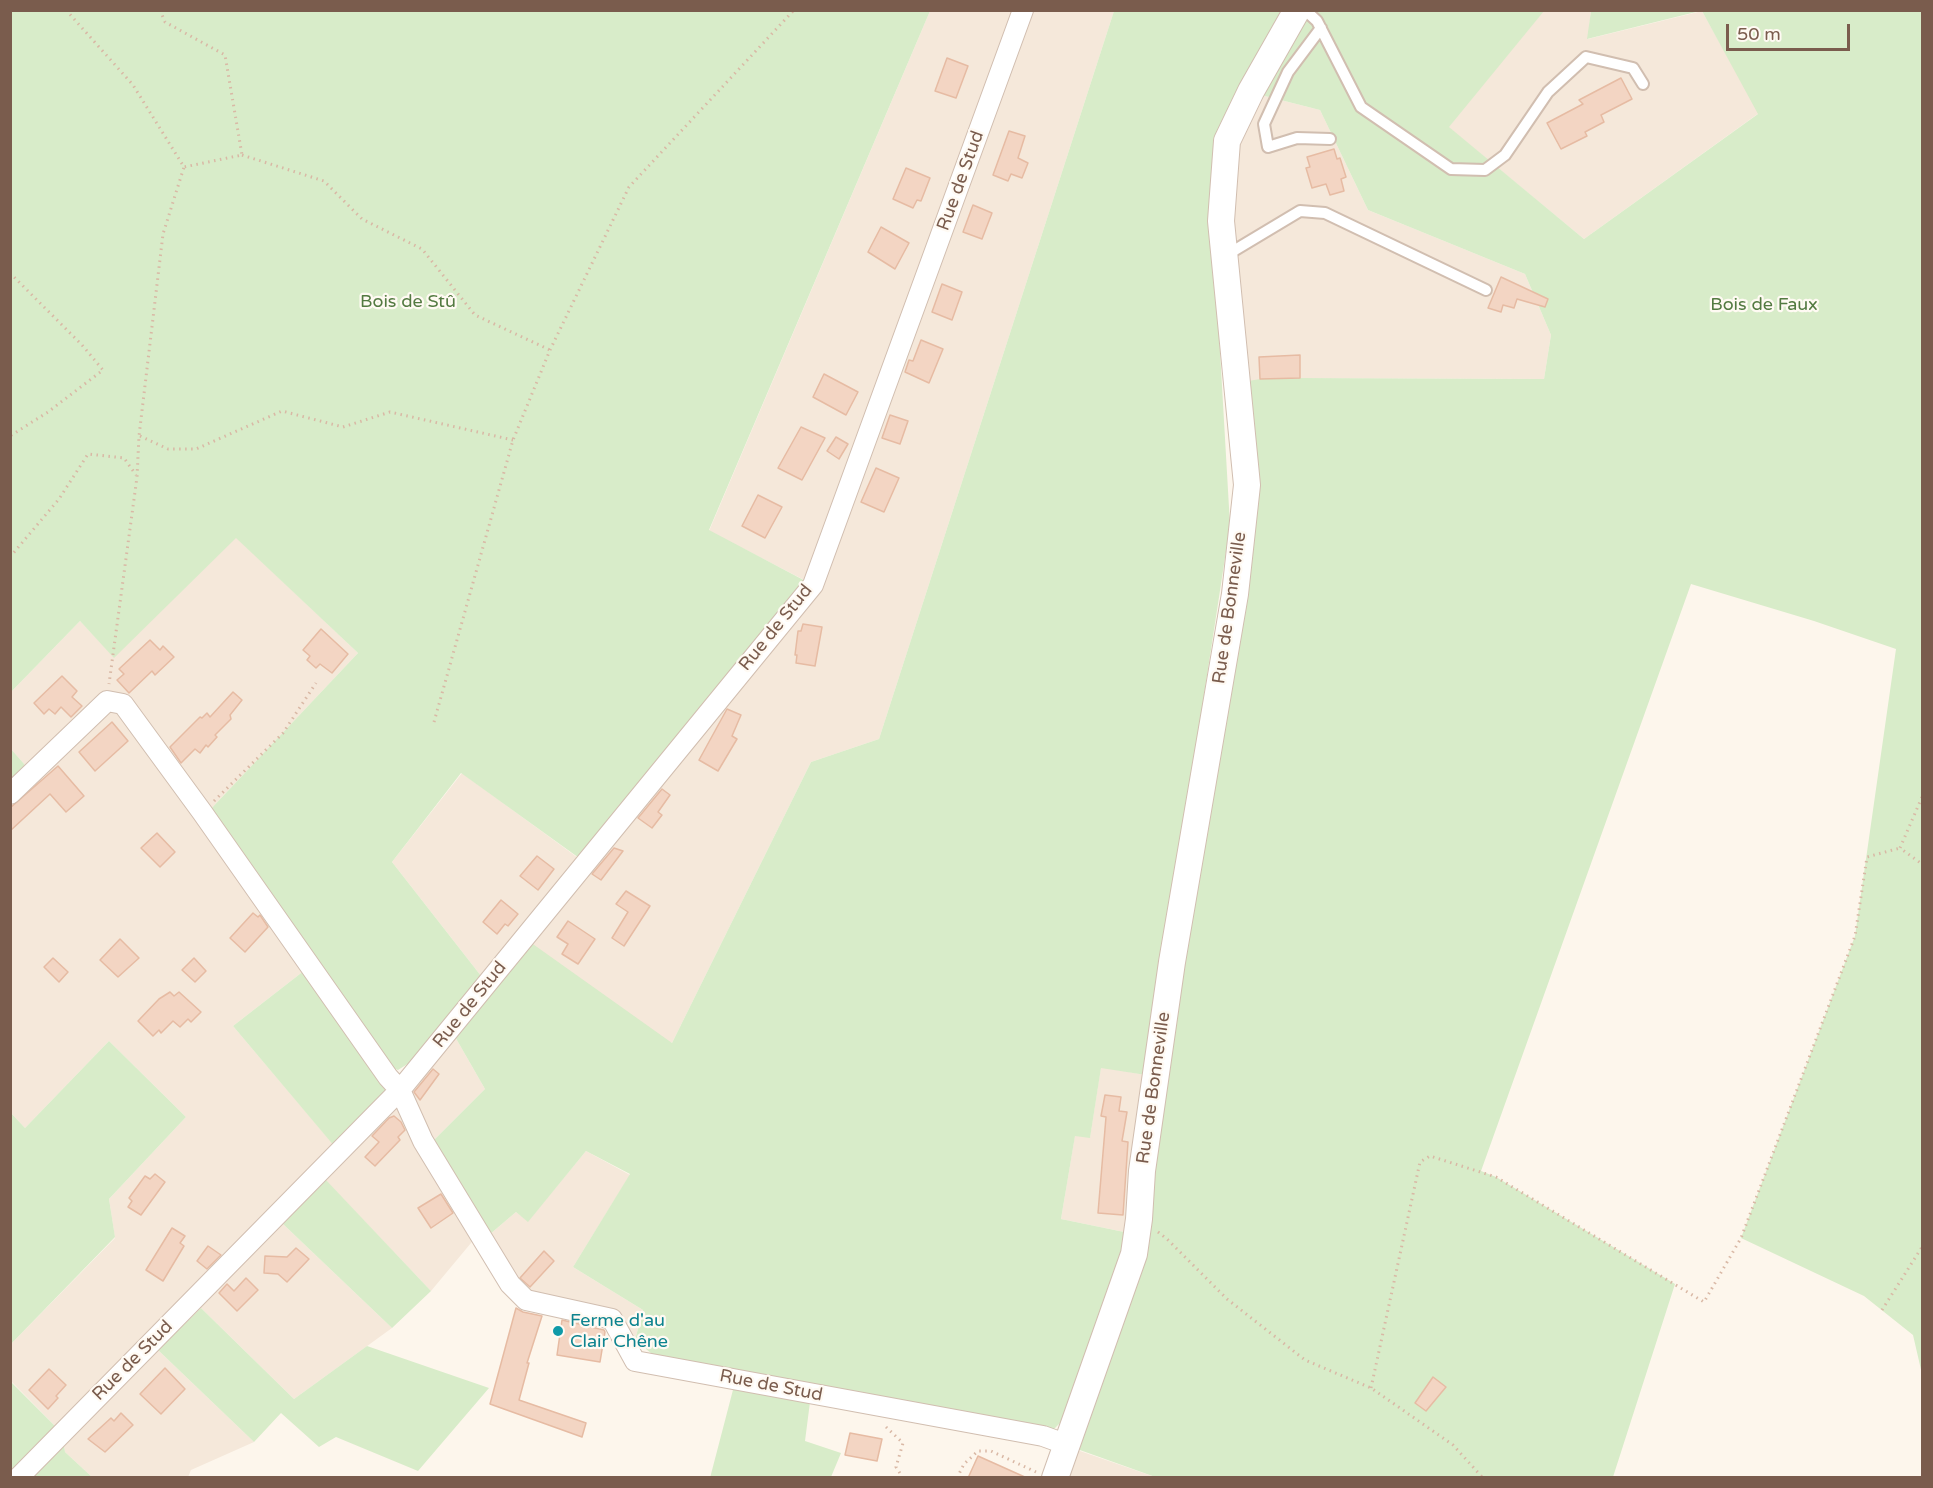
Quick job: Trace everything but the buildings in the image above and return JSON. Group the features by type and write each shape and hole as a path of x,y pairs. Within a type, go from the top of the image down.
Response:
{"street":[{"name":"Rue de Stud","path":"18,1478 400,1090 813,585 1023,10"},
{"name":"Rue de Bonneville","path":"1047,1475 1068,1445 1134,1254 1142,1171 1172,962 1235,594 1247,485 1221,222 1227,141 1251,91 1297,10"},
{"name":"Rue de Stud","path":"107,701 123,704 202,812 388,1077 400,1090 423,1141 510,1284 526,1300 612,1319 635,1361 1043,1436 1068,1445"},
{"path":"10,794 107,701"}],"lane":[{"path":"1305,10 1317,21 1361,107 1451,169 1485,170 1505,155 1548,92 1586,57 1633,68 1643,84"},
{"path":"1321,28 1288,72 1264,124 1268,147 1297,138 1330,139"},
{"path":"1225,257 1300,210 1325,213 1486,290"}],"path":[{"path":"66,10 133,85 184,167 163,234 136,477 107,701"},
{"path":"160,10 165,22 225,55 242,155"},
{"path":"434,722 513,440 550,350 629,187 794,10"},
{"path":"184,167 242,155 324,181 362,219 422,249 475,315 550,350"},
{"path":"10,273 82,345 103,370 48,412 10,436"},
{"path":"139,436 168,449 196,449 282,411 343,427 390,412 513,440"},
{"path":"10,557 59,499 88,454 124,458 136,477"},
{"path":"202,812 283,733 316,682"},
{"path":"1900,848 1923,798"},
{"path":"1371,1388 1420,1162 1430,1156 1496,1177 1704,1302 1741,1238 1855,936 1866,857 1900,848 1923,864"},
{"path":"1139,1219 1167,1239 1227,1299 1305,1360 1371,1388 1453,1445 1483,1478"},
{"path":"1882,1310 1923,1247"},
{"path":"878,1425 889,1427 903,1443 896,1467 903,1478"},
{"path":"957,1478 964,1464 978,1451 991,1451 1047,1475"}],"shaded area":[{"path":"1544,10 1591,11 1588,39 1702,11 1759,113 1584,239 1448,127"},
{"path":"930,11 1114,11 879,739 811,762 672,1043 485,981 392,862 462,773 585,863 812,584 709,531"},
{"path":"1257,94 1320,110 1368,210 1525,274 1551,335 1544,379 1300,378 1237,383 1227,141"},
{"path":"236,537 358,653 208,812 305,970 233,1026 339,1151 454,1035 485,1089 431,1143 476,1237 431,1291 325,1180 283,1224 392,1328 294,1399 201,1308 158,1350 254,1442 191,1470 188,1477 92,1477 65,1452 62,1433 11,1381 11,1344 115,1238 109,1199 186,1117 109,1041 25,1128 11,1113 11,794 32,773 11,749 11,692 80,621 114,657"},
{"path":"1101,1067 1146,1075 1129,1233 1061,1219 1075,1135 1090,1137"},
{"path":"586,1151 630,1175 573,1267 643,1310 635,1340 613,1314 527,1294 489,1235 516,1212 528,1221"},
{"path":"1073,1447 1080,1451 1155,1477 1061,1478"}],"green space":[{"path":"1591,10 1700,11 1587,39"},
{"name":"Bois de Stû","path":"11,11 930,11 709,530 813,585 586,863 461,773 392,862 485,981 420,1056 398,1070 383,1064 208,812 358,653 236,538 114,658 80,621 11,692"},
{"path":"1114,11 1287,11 1211,195 1230,525 1146,1075 1101,1068 1090,1138 1075,1136 1061,1219 1129,1233 1068,1415 1053,1430 657,1358 635,1340 643,1310 573,1267 630,1174 586,1151 528,1222 516,1212 489,1235 431,1143 485,1089 454,1035 530,942 672,1043 811,762 879,739"},
{"name":"Bois de Faux","path":"1297,11 1544,11 1449,127 1584,239 1758,114 1702,11 1922,11 1922,1374 1913,1335 1864,1296 1741,1238 1855,936 1896,649 1814,621 1691,584 1481,1171 1496,1177 1675,1284 1613,1477 1158,1478 1077,1449 1138,1272 1235,594 1237,383 1260,379 1300,378 1544,379 1551,335 1525,274 1368,210 1320,110 1257,94"},
{"path":"11,749 32,773 11,794"},
{"path":"305,970 390,1087 335,1147 233,1026"},
{"path":"109,1041 186,1117 109,1199 115,1237 11,1344 11,1113 25,1128"},
{"path":"325,1179 431,1291 392,1328 283,1224"},
{"path":"201,1308 294,1399 367,1346 489,1388 418,1471 336,1437 319,1447 281,1413 254,1442 158,1350"},
{"path":"10,1381 62,1433 65,1452 92,1477 11,1477"},
{"path":"734,1386 810,1402 805,1441 841,1453 831,1477 710,1478"}],"place":[{"name":"Ferme d'au Clair Chêne","path":"558,1331"}]}
